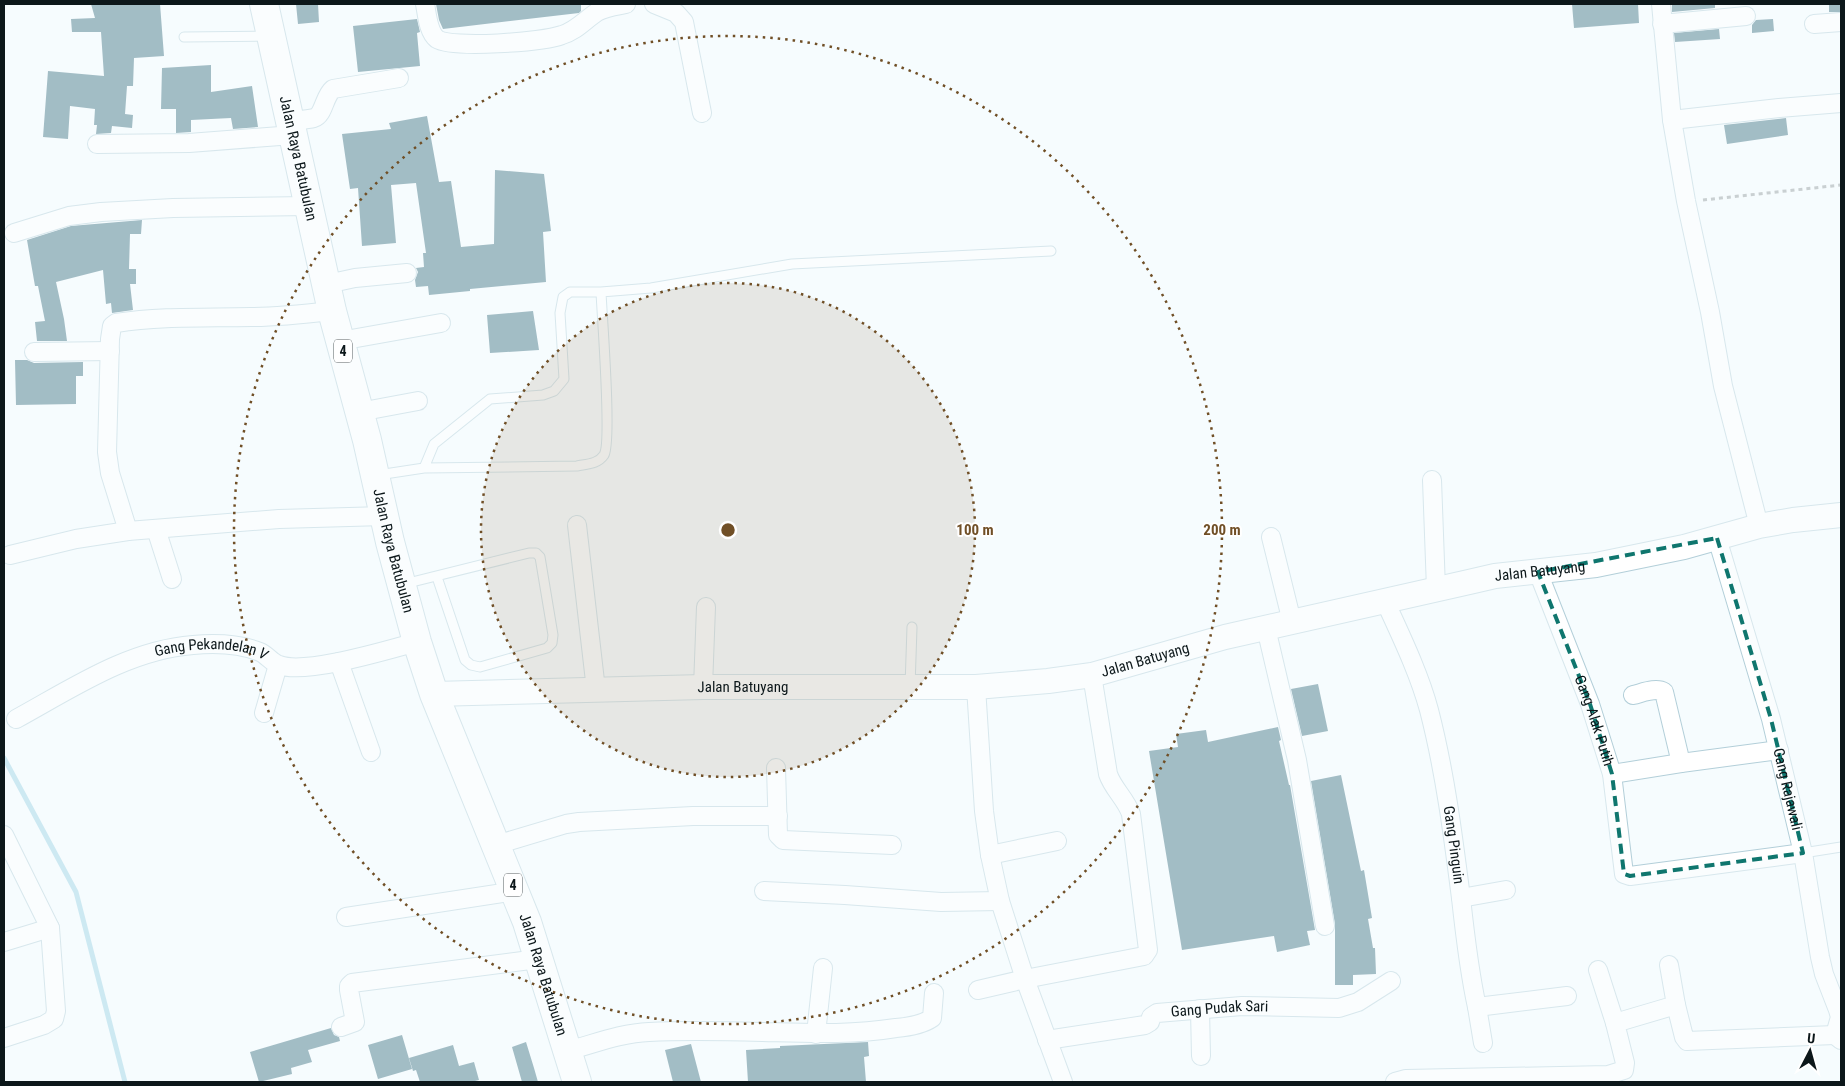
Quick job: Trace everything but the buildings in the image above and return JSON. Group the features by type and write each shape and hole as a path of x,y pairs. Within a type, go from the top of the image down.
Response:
{"highway":[{"name":"Jalan Raya Batubulan","path":"264,4 332,311 417,642 434,694 527,922 577,1082"}],"street":[{"path":"425,4 430,30 439,41 485,44 561,36 572,31 597,12 607,7 626,4"},
{"path":"654,4 676,13 684,22 702,113"},
{"path":"1661,4 1672,120 1686,201 1710,312 1723,386 1759,526"},
{"path":"1662,24 1746,16"},
{"path":"1814,24 1841,22"},
{"path":"97,144 189,143 291,128 316,118 320,114 328,93 333,89 399,78"},
{"path":"1672,120 1841,103"},
{"path":"14,233 68,216 102,212 173,208 309,206"},
{"path":"327,284 355,278 407,273"},
{"path":"128,531 110,473 107,452 111,329 116,323 159,318 298,315 332,311"},
{"path":"340,341 441,322"},
{"path":"34,352 110,352"},
{"path":"359,412 418,401"},
{"path":"1432,480 1436,589"},
{"path":"10,556 83,538 128,531 279,519 384,516"},
{"name":"Jalan Batuyang","path":"434,694 703,687 976,687 1048,681 1092,675 1202,643 1495,576 1577,568 1628,559 1759,526 1793,520 1840,518"},
{"path":"576,525 596,690"},
{"path":"156,529 172,579"},
{"path":"1271,537 1292,622"},
{"name":"Gang Rajawali","path":"1717,538 1779,750 1804,853 1820,957 1824,974 1840,1017 1838,1038"},
{"name":"Gang Alak Putih","path":"1538,572 1590,704 1612,774 1623,869 1627,875 1804,853"},
{"name":"Gang Pinguin","path":"1385,601 1410,657 1428,708 1440,757 1461,898 1466,953 1483,1043"},
{"path":"703,687 706,608"},
{"path":"1266,628 1297,760 1325,926"},
{"name":"Gang Pekandelan V","path":"16,719 90,678 144,654 171,647 222,644 247,648 262,653 278,665 300,667 339,662 417,642"},
{"path":"339,662 372,752"},
{"path":"264,713 278,665"},
{"path":"978,990 1144,956 1148,950 1131,814 1128,804 1110,781 1108,774 1092,675"},
{"path":"976,687 984,811 990,855 1000,901 1025,979 1063,1082"},
{"path":"1633,695 1656,690 1664,692 1681,763"},
{"path":"1612,774 1779,750"},
{"path":"776,768 778,835 783,840 892,844"},
{"path":"496,845 566,824 579,822 694,816 778,816"},
{"path":"4,836 50,928 56,1011 54,1019 44,1025 4,1038"},
{"path":"990,855 1057,841"},
{"path":"1461,898 1506,890"},
{"path":"346,917 515,891"},
{"path":"764,891 941,902 1000,901"},
{"path":"4,942 50,928"},
{"path":"342,1027 355,1022 349,990 349,986 352,984 538,959"},
{"path":"1669,965 1676,1005 1684,1037 1687,1041 1838,1038"},
{"path":"816,1034 823,968"},
{"path":"1395,1082 1406,1079 1608,1075 1624,1070 1625,1067 1615,1023 1598,970"},
{"name":"Gang Pudak Sari","path":"1047,1040 1145,1025 1157,1013 1242,1006 1339,1008 1358,1002 1391,981"},
{"path":"567,1051 623,1036 648,1032 866,1033 926,1023 932,1018 934,993"},
{"path":"1476,1008 1567,996"},
{"path":"1615,1023 1676,1005"},
{"path":"1200,1009 1201,1056"}],"lane":[{"path":"184,37 272,36"},
{"path":"424,468 434,444 490,399 544,395 554,391 564,379 560,313 563,297 570,292 601,292 652,288 792,264 1051,250"},
{"path":"375,475 424,468 577,466 597,462 605,453 607,413 601,292"},
{"path":"402,585 529,553 536,553 540,557 553,635 552,643 547,648 480,667 471,665 465,660 437,577"},
{"path":"910,688 912,627"},
{"path":"1804,853 1841,847"}],"path":[{"path":"1686,201 1841,185"}],"highlighted area":[{"path":"1717,538 1771,719 1803,853 1630,876 1624,874 1612,774 1590,704 1538,572"}],"waterway":[{"path":"4,758 76,892 125,1082"}]}
